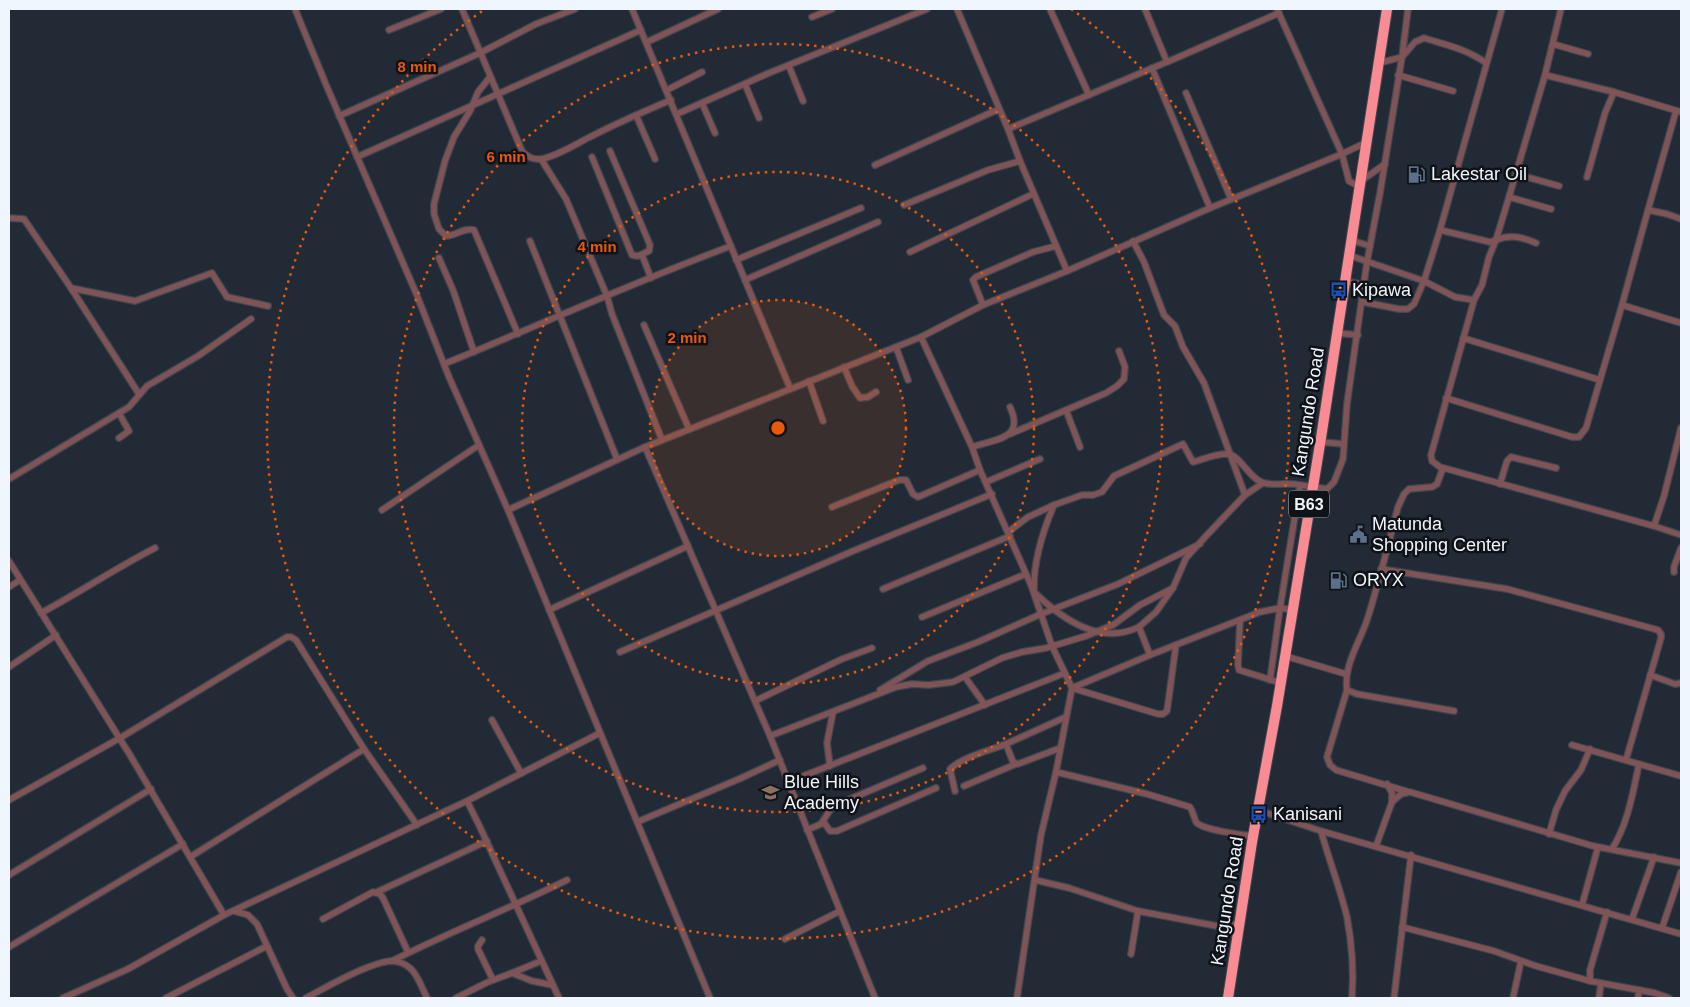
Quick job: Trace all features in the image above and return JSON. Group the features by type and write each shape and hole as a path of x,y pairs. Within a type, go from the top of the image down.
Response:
{"highway":[{"name":"Kangundo Road","path":"1228,998 1258,810 1286,656 1387,9"}],"street":[{"path":"295,9 416,293 444,364 508,510 710,998"},
{"path":"389,30 441,9"},
{"path":"462,9 497,94 522,151 526,156 533,159 541,159 557,154 671,100"},
{"path":"339,116 480,53 536,24 575,9"},
{"path":"632,9 790,388"},
{"path":"647,42 718,9"},
{"path":"812,17 832,9"},
{"path":"677,114 927,9"},
{"path":"957,9 1008,129 1033,194 1067,271"},
{"path":"1050,9 1089,95"},
{"path":"1145,9 1167,62"},
{"path":"883,589 1009,534 1028,517 1054,505 1082,495 1093,495 1102,492 1114,476 1183,444 1193,462 1230,453 1263,483 1312,486 1322,489 1330,487 1342,465 1347,404 1363,302 1367,262 1385,164 1408,9"},
{"path":"1363,302 1399,309 1408,309 1414,304 1424,281 1440,230 1502,9"},
{"path":"1561,9 1545,75 1516,174 1489,257 1482,285 1474,300 1463,338 1431,455 1432,461 1443,468 1549,496 1681,535"},
{"path":"1008,129 1167,62 1278,11 1342,154 1349,181 1360,184 1385,164"},
{"path":"357,158 642,30"},
{"path":"1379,63 1402,57 1415,42 1424,38 1474,54 1486,63"},
{"path":"1553,44 1588,54"},
{"path":"789,66 803,101"},
{"path":"1152,68 1210,208"},
{"path":"667,90 702,72"},
{"path":"1398,75 1453,91"},
{"path":"1446,398 1572,437 1579,437 1586,428 1678,112 1614,92 1545,75"},
{"path":"490,77 478,92 472,107 454,137 445,160 434,204 434,214 439,228 446,236 468,229 474,230 518,334"},
{"path":"745,84 759,118"},
{"path":"1587,177 1604,113 1614,92"},
{"path":"1186,93 1231,199"},
{"path":"702,102 715,134"},
{"path":"875,165 999,109"},
{"path":"636,115 655,159"},
{"path":"508,510 645,447 921,337 983,305 1067,271 1231,199 1342,154 1366,142"},
{"path":"592,157 632,255 634,257 642,255 649,251 650,245 610,152"},
{"path":"541,159 563,193 607,296 612,314 662,440"},
{"path":"904,205 988,170 1020,162"},
{"path":"1516,174 1559,186"},
{"path":"910,252 1033,194"},
{"path":"1509,197 1551,209"},
{"path":"736,260 861,208"},
{"path":"1648,210 1667,214 1681,220"},
{"path":"9,218 24,219 139,394"},
{"path":"745,280 878,222"},
{"path":"1440,230 1484,242 1511,236 1536,243"},
{"path":"1351,240 1370,246"},
{"path":"530,241 618,459"},
{"path":"1133,241 1144,262 1164,315 1175,326 1183,347 1204,383 1245,495"},
{"path":"444,364 730,246"},
{"path":"983,305 974,286 973,280 976,277 1028,254 1056,246"},
{"path":"642,255 650,278"},
{"path":"1348,255 1424,281 1455,297 1474,300"},
{"path":"439,258 474,352"},
{"path":"71,288 135,302 212,273 227,297 268,306"},
{"path":"1344,281 1365,285"},
{"path":"1622,304 1681,323"},
{"path":"9,479 129,407 147,386 205,352 251,319"},
{"path":"644,326 689,429"},
{"path":"1336,333 1358,335"},
{"path":"921,337 972,447 980,470 1034,592 1052,646 1072,688 1056,772 1041,836 1017,998"},
{"path":"1463,338 1600,380"},
{"path":"896,347 908,380"},
{"path":"972,447 1010,434 1106,393 1117,386 1124,379 1125,367 1118,351"},
{"path":"844,367 852,386 860,398 868,397 876,392"},
{"path":"809,381 823,421"},
{"path":"1010,407 1015,427 1010,434"},
{"path":"1066,410 1080,447"},
{"path":"119,413 129,431 119,438"},
{"path":"1654,526 1664,496 1681,428"},
{"path":"1320,442 1344,444"},
{"path":"382,510 479,445"},
{"path":"645,447 770,736 875,998"},
{"path":"1500,484 1507,461 1511,457 1556,468"},
{"path":"986,482 1040,458"},
{"path":"1443,468 1437,484 1432,487 1410,489 1404,494 1398,507 1366,621 1346,674 1347,690 1327,757 1330,765 1336,770 1549,834 1598,847 1654,856 1681,863"},
{"path":"832,506 904,479 914,496 918,496 980,470"},
{"path":"1054,505 1036,559 1033,574 1034,592 1068,621 1096,632 1126,633 1139,627 1156,612 1173,588 1186,558 1245,495 1263,483"},
{"path":"1270,680 1300,485"},
{"path":"620,652 853,550 992,494"},
{"path":"872,696 928,661 978,642 1052,609 1118,584 1200,544"},
{"path":"549,610 688,546"},
{"path":"42,613 124,564 155,548"},
{"path":"1674,572 1674,566 1681,548"},
{"path":"9,561 120,738 224,915"},
{"path":"1381,569 1507,589 1658,630 1660,638 1626,760"},
{"path":"922,617 1026,574"},
{"path":"9,587 20,580"},
{"path":"770,736 896,687 912,684 953,682 1002,658 1052,646 1096,632 1113,625 1140,605 1173,588"},
{"path":"1072,688 1150,654 1260,612 1280,608 1293,610"},
{"path":"1240,620 1239,670 1281,683"},
{"path":"1139,627 1150,654"},
{"path":"9,667 56,635"},
{"path":"9,800 120,738 277,642 290,637 296,640 364,749 417,825"},
{"path":"1072,688 1163,714 1167,711 1176,645"},
{"path":"755,701 842,659 872,648"},
{"path":"1286,656 1346,674"},
{"path":"788,782 865,751 912,735 1065,673"},
{"path":"1650,676 1676,684 1681,683"},
{"path":"964,677 985,705"},
{"path":"1347,690 1358,694 1454,711"},
{"path":"830,766 827,743 833,712"},
{"path":"956,791 950,769 955,765 1066,718"},
{"path":"492,720 521,773"},
{"path":"63,998 128,969 224,915 467,801 600,733"},
{"path":"1006,744 1013,762 1016,764"},
{"path":"1572,745 1681,776"},
{"path":"964,786 1060,748"},
{"path":"190,857 364,749"},
{"path":"1549,834 1556,810 1565,791 1581,770 1590,749"},
{"path":"637,822 739,780 780,760"},
{"path":"1612,849 1618,840 1639,764"},
{"path":"807,830 818,826 836,805 922,768"},
{"path":"1056,772 1169,800 1190,807 1196,822 1200,825 1222,832 1254,836"},
{"path":"1376,846 1392,802 1392,793 1387,784"},
{"path":"822,820 830,831 837,831 936,788"},
{"path":"9,875 150,789"},
{"path":"1392,802 1401,794 1410,792"},
{"path":"467,801 559,998"},
{"path":"1258,810 1321,831 1411,855 1681,934"},
{"path":"1321,831 1351,938 1352,998"},
{"path":"323,919 373,892 377,892 487,841"},
{"path":"9,947 183,844"},
{"path":"1582,905 1598,847"},
{"path":"1394,998 1411,855"},
{"path":"1632,919 1654,856"},
{"path":"1662,928 1681,872"},
{"path":"392,961 450,932 515,906 567,880"},
{"path":"1035,880 1069,888 1138,912 1222,927 1241,922"},
{"path":"377,892 383,898 408,952"},
{"path":"233,911 253,918 293,998"},
{"path":"784,939 840,911"},
{"path":"1131,954 1138,912"},
{"path":"1590,981 1590,970 1607,912"},
{"path":"1402,927 1494,951 1590,981 1639,990 1667,998"},
{"path":"482,940 478,949 493,980"},
{"path":"166,998 267,946"},
{"path":"306,998 336,982 382,963 392,961 398,961 409,967 416,976 427,998"},
{"path":"456,998 493,980 541,961"},
{"path":"1513,998 1521,961"},
{"path":"512,973 532,981 553,985"},
{"path":"1599,998 1601,983"},
{"path":"1638,998 1639,990"}],"place":[{"name":"Lakestar Oil","path":"1417,174"},
{"name":"Kipawa","path":"1338,290"},
{"name":"Matunda Shopping Center","path":"1358,534"},
{"name":"ORYX","path":"1339,580"},
{"name":"Blue Hills Academy","path":"770,792"},
{"name":"Kanisani","path":"1259,814"}]}
